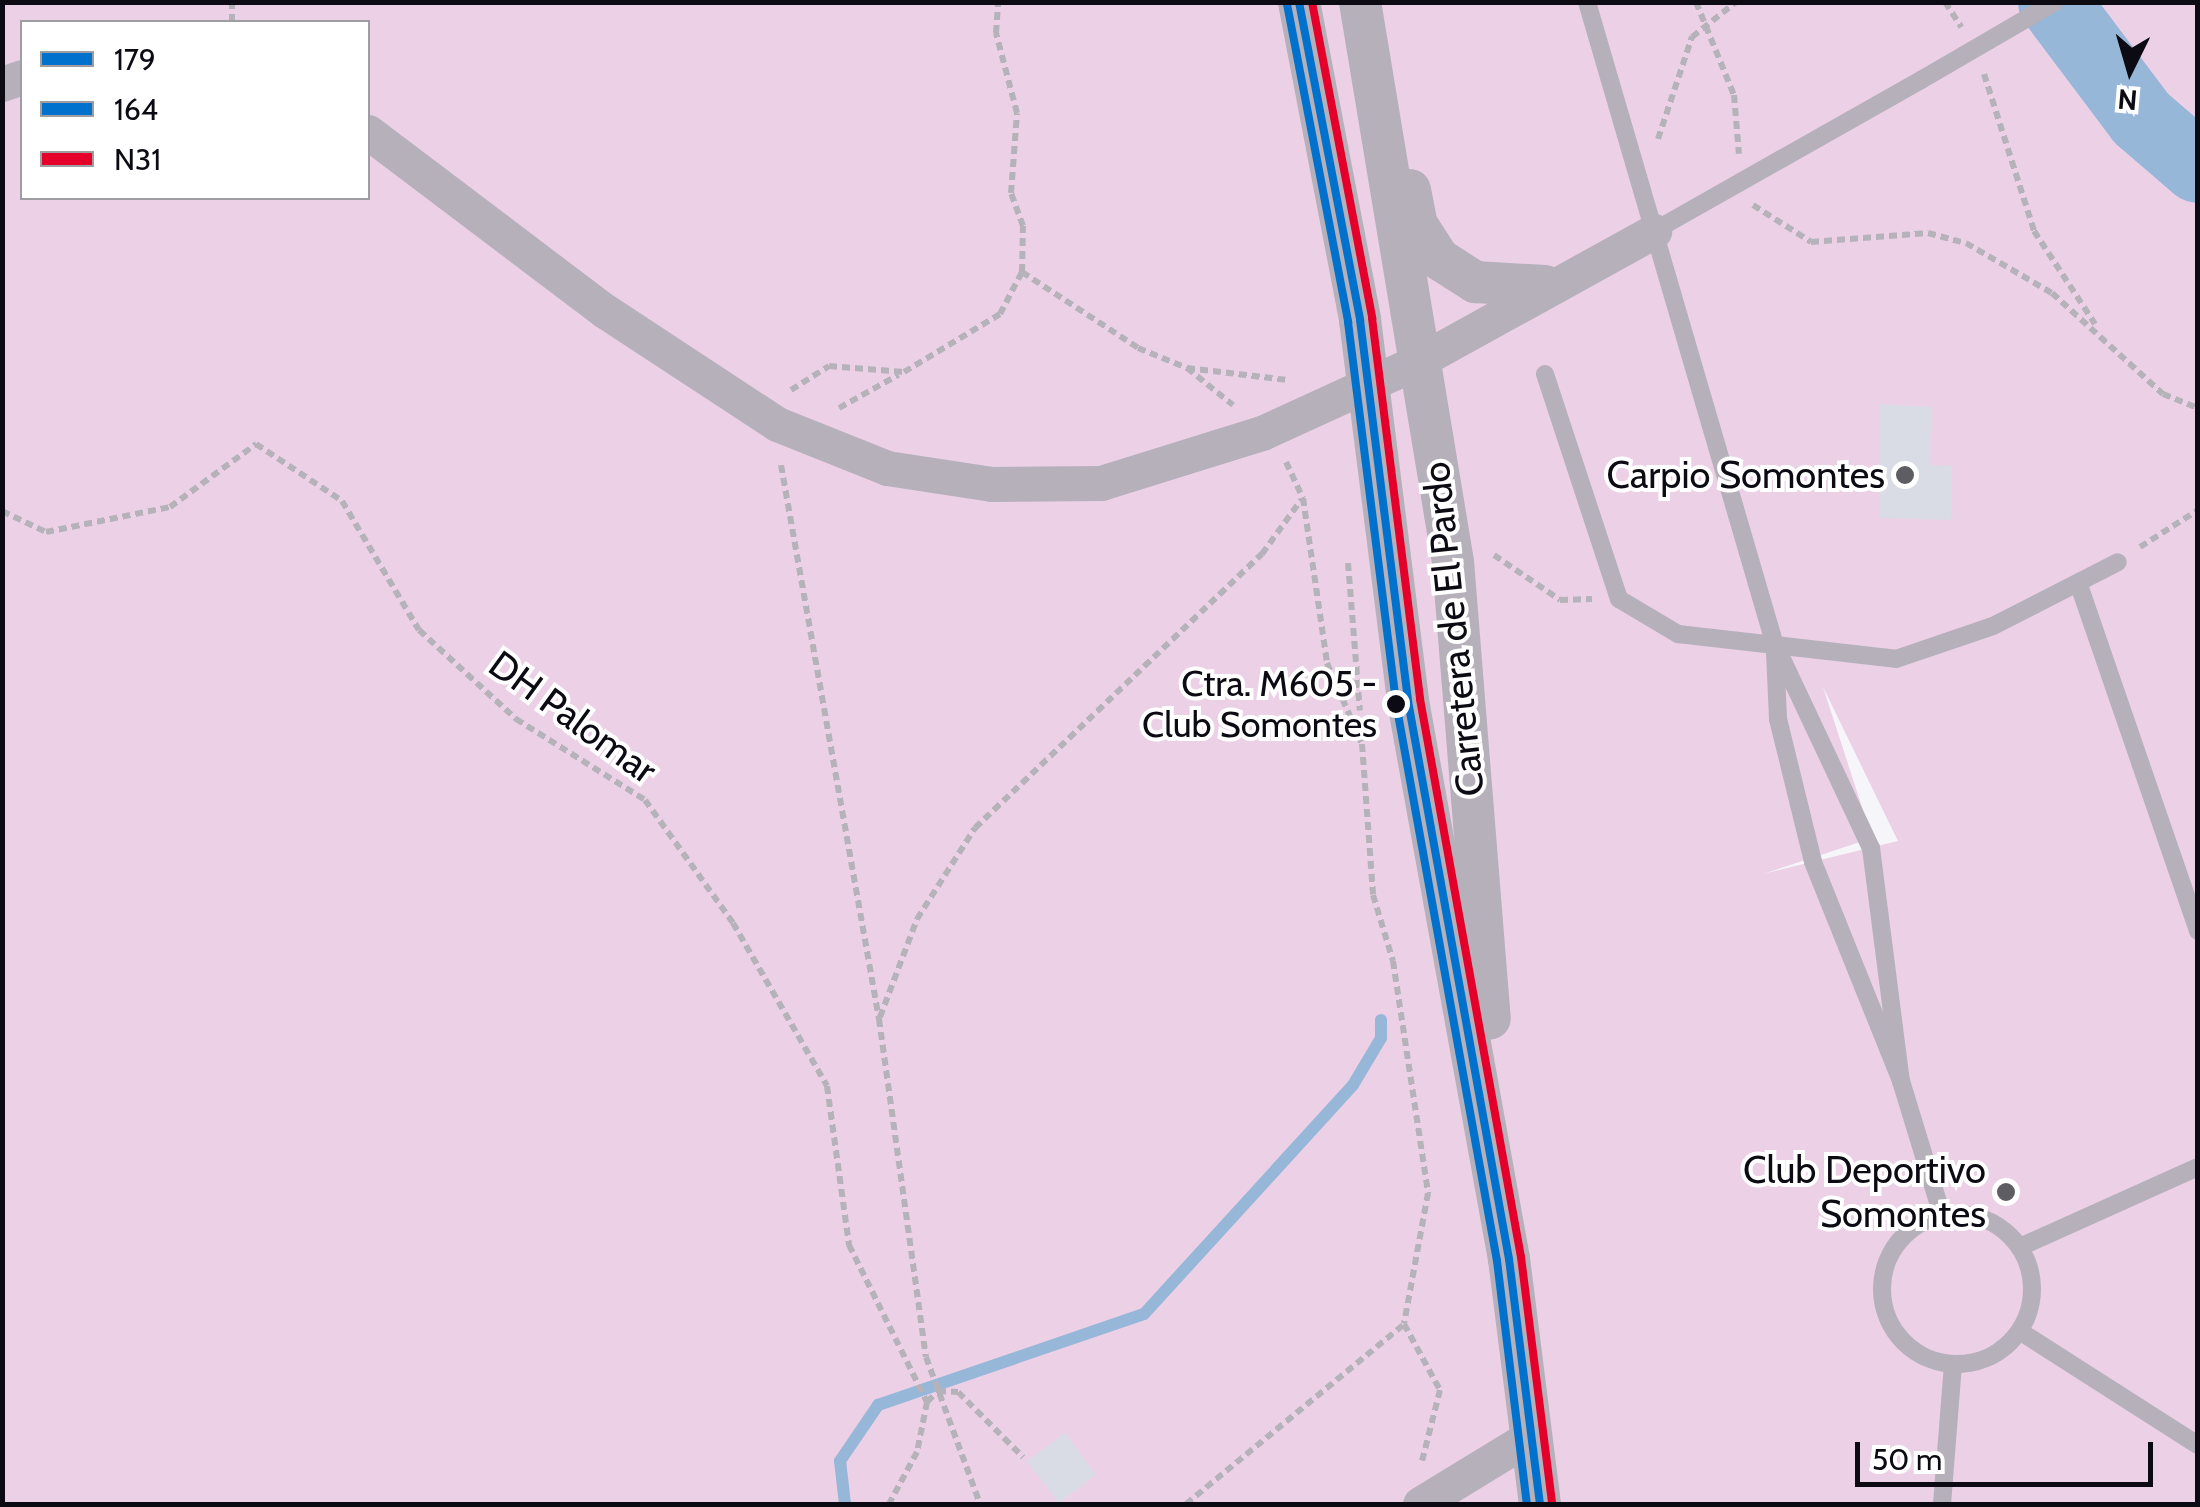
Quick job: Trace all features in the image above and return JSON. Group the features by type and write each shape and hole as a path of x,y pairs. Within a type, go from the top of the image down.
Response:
{"street":[{"name":"Carretera de El Pardo","path":"1300,2 1366,386 1408,702 1510,1259"},
{"path":"1321,2 1380,327 1417,362"},
{"name":"Carretera de El Pardo","path":"1363,2 1417,362 1453,562 1510,1259 1540,1504"},
{"path":"1363,2 1386,53 1424,236 1475,282 1545,286"},
{"path":"370,134 605,311 777,424 887,468 992,484 1101,483 1262,434 1417,362 1545,286 1654,230"},
{"path":"1422,1488 1532,1434"}],"lane":[{"path":"1588,2 1774,642 1870,848 1901,1081"},
{"path":"1654,230 2054,2"},
{"path":"1545,374 1619,599 1678,634 1896,659 2080,588 2118,562"},
{"path":"2080,588 2198,932"},
{"path":"1774,642 1778,719 1812,862 1901,1081 1942,1215"},
{"path":"2020,1247 2198,1167"},
{"path":"1972,1214 2020,1247 2032,1274 2020,1332 1991,1356 1953,1365 1911,1348 1884,1310 1892,1250 1942,1215 1972,1214"},
{"path":"2020,1332 2198,1445"},
{"path":"1942,1504 1953,1365"}],"path":[{"path":"980,1504 938,1390 777,424 807,372 904,372 1000,314 1022,272 1024,226 1011,193 1017,113 996,34 998,2"},
{"path":"1696,2 1700,28 1734,96 1736,182 1772,224 1812,242 1928,233 1966,243 2100,333 2164,394 2198,408"},
{"path":"1643,182 1700,28 1736,2"},
{"path":"1945,2 1966,34"},
{"path":"1982,69 2034,231 2100,333"},
{"path":"1022,272 1138,348 1187,368 1302,384 1316,406"},
{"path":"1187,368 1262,434 1302,498 1327,663 1362,744 1373,895 1394,961 1428,1193 1404,1324 1440,1390 1420,1453 1422,1488"},
{"name":"DH Palomar","path":"2,511 46,532 170,508 256,444 342,500 420,630 516,719 644,800 733,923 827,1086 848,1245 927,1402"},
{"path":"879,1018 917,919 975,828 1262,554 1302,498"},
{"path":"2118,562 2198,510"},
{"path":"1495,558 1560,600 1619,599"},
{"path":"1186,1504 1404,1324"},
{"path":"889,1504 917,1452 927,1402 938,1390"},
{"path":"938,1390 958,1392 1023,1457"}],"shaded area":[{"path":"3,3 2197,3 2197,1504 3,1504","holes":["1823,687 1898,841 1763,874 1872,838"]}],"building":[{"path":"1880,404 1932,407 1929,465 1952,466 1951,520 1879,518"},
{"path":"1065,1433 1096,1475 1059,1503 1027,1461"}],"waterway":[{"path":"2054,2 2141,118 2198,167"},
{"path":"845,1504 840,1461 878,1405 1144,1314 1353,1085 1381,1038 1381,1020"}],"transit line":[{"name":"179","path":"1299,2 1360,320 1408,701 1509,1259 1540,1504"},
{"name":"N31","path":"1312,2 1372,318 1420,699 1521,1257 1552,1502"},
{"name":"164","path":"1287,4 1348,322 1396,703 1497,1261 1527,1504"}],"place":[{"name":"Carpio Somontes","path":"1905,475"},
{"name":"Ctra. M605 - Club Somontes","path":"1396,704"},
{"name":"Club Deportivo Somontes","path":"2006,1192"}]}
